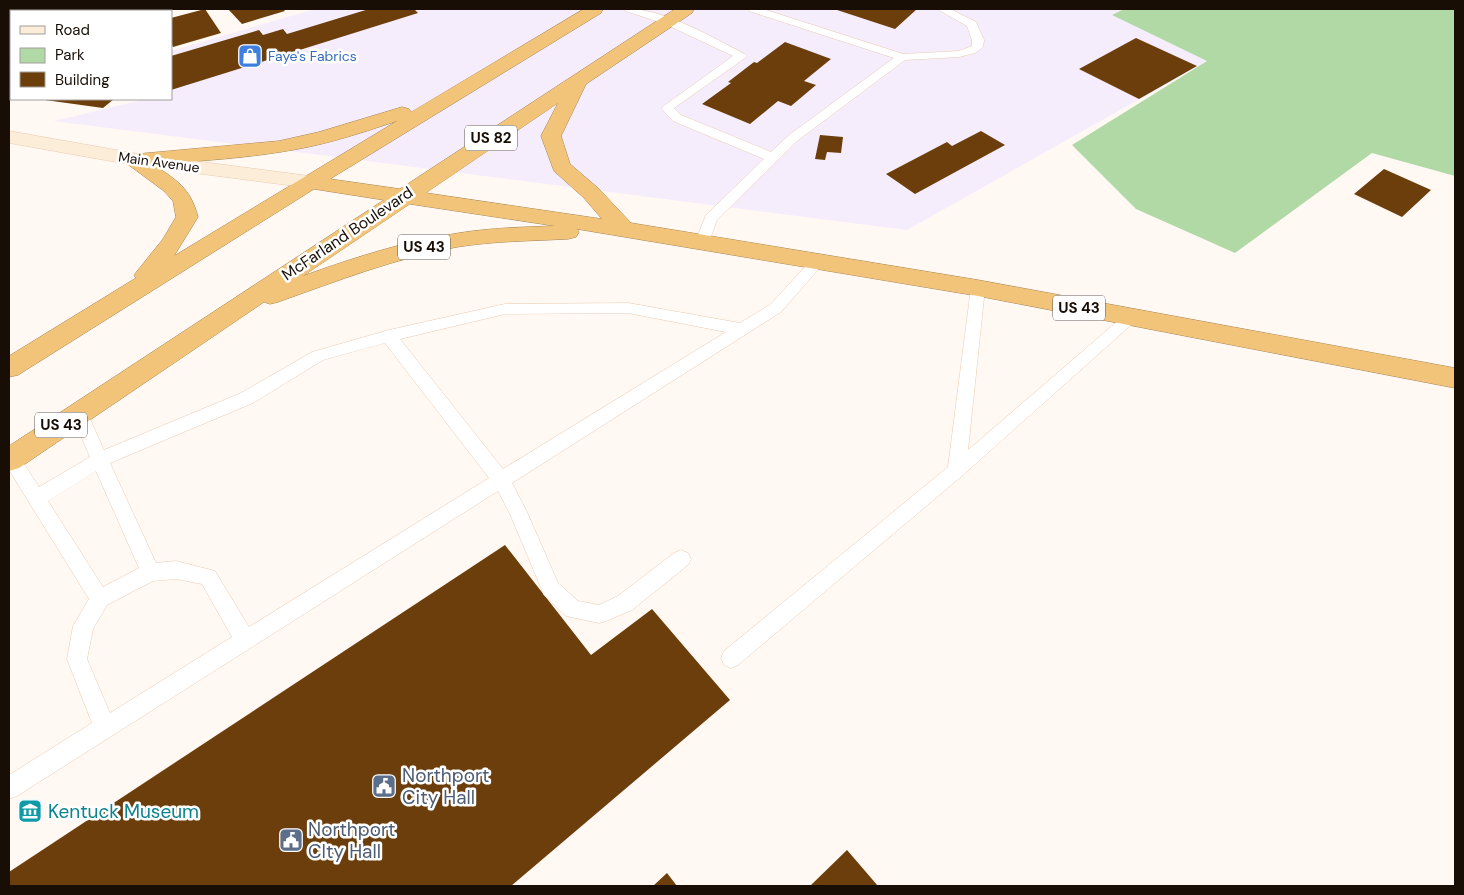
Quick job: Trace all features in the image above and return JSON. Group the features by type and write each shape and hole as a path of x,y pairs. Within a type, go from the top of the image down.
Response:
{"highway":[{"path":"9,368 595,9"},
{"name":"McFarland Boulevard","path":"10,459 402,196 686,9"},
{"path":"580,79 551,136 561,167 591,193 624,229"},
{"path":"133,159 237,152 299,143 356,128 451,96"},
{"path":"130,294 172,244 187,217 183,200 171,186 133,159"},
{"name":"US 43","path":"310,182 624,229 978,288 1455,378"},
{"name":"US 43","path":"233,309 387,255 444,242 492,237 624,229"}],"main road":[{"name":"Main Avenue","path":"9,137 133,159 310,182"}],"lane":[{"path":"629,9 667,21 741,56 667,108 677,118 773,158"},
{"path":"753,9 902,57 959,54 977,47 976,32 972,24 942,9"},
{"path":"702,242 711,218 793,138 902,57"},
{"path":"9,788 776,308 818,261"},
{"path":"958,470 978,288"},
{"path":"36,499 99,460 247,398 318,356 389,336 505,309 628,308 742,329"},
{"path":"731,658 958,470 1132,318"},
{"path":"389,336 501,480 518,512 551,589 573,609 599,614 625,603 681,559"},
{"path":"79,413 150,572"},
{"path":"10,459 100,599"},
{"path":"105,728 77,659 83,626 100,599 150,572 176,570 208,577 245,640"}],"shaded area":[{"path":"315,9 1124,9 1112,15 1207,61 907,230 54,121 138,100 172,100 172,51"}],"green space":[{"path":"1124,9 1455,9 1455,176 1372,153 1235,253 1136,209 1072,145 1207,61 1112,15"}],"building":[{"path":"205,9 221,33 173,47 172,18"},
{"path":"228,9 283,9 285,11 242,24"},
{"path":"369,9 414,9 418,13 172,90 172,56 259,30 263,35 283,29 287,34"},
{"path":"834,9 917,9 895,29"},
{"path":"1136,38 1197,66 1139,99 1079,69"},
{"path":"785,42 831,59 804,81 816,85 791,106 778,101 750,124 702,104 731,83 728,82 754,62 757,63"},
{"path":"9,70 10,70 10,92"},
{"path":"45,100 113,100 103,108"},
{"path":"981,131 1005,145 915,194 886,174 947,142 952,146"},
{"path":"820,135 843,137 841,153 827,152 825,160 815,159"},
{"path":"1384,169 1431,190 1402,217 1354,194"},
{"name":"Northport City Hall","path":"505,545 591,655 652,609 730,700 511,886 9,886 9,872"},
{"path":"847,850 878,886 810,886"},
{"path":"667,873 677,886 653,886"}],"place":[{"name":"Faye's Fabrics","path":"250,56"},
{"name":"Northport City Hall","path":"384,786"},
{"name":"Kentuck Museum","path":"30,811"},
{"name":"Northport CIty Hall","path":"291,840"}]}
